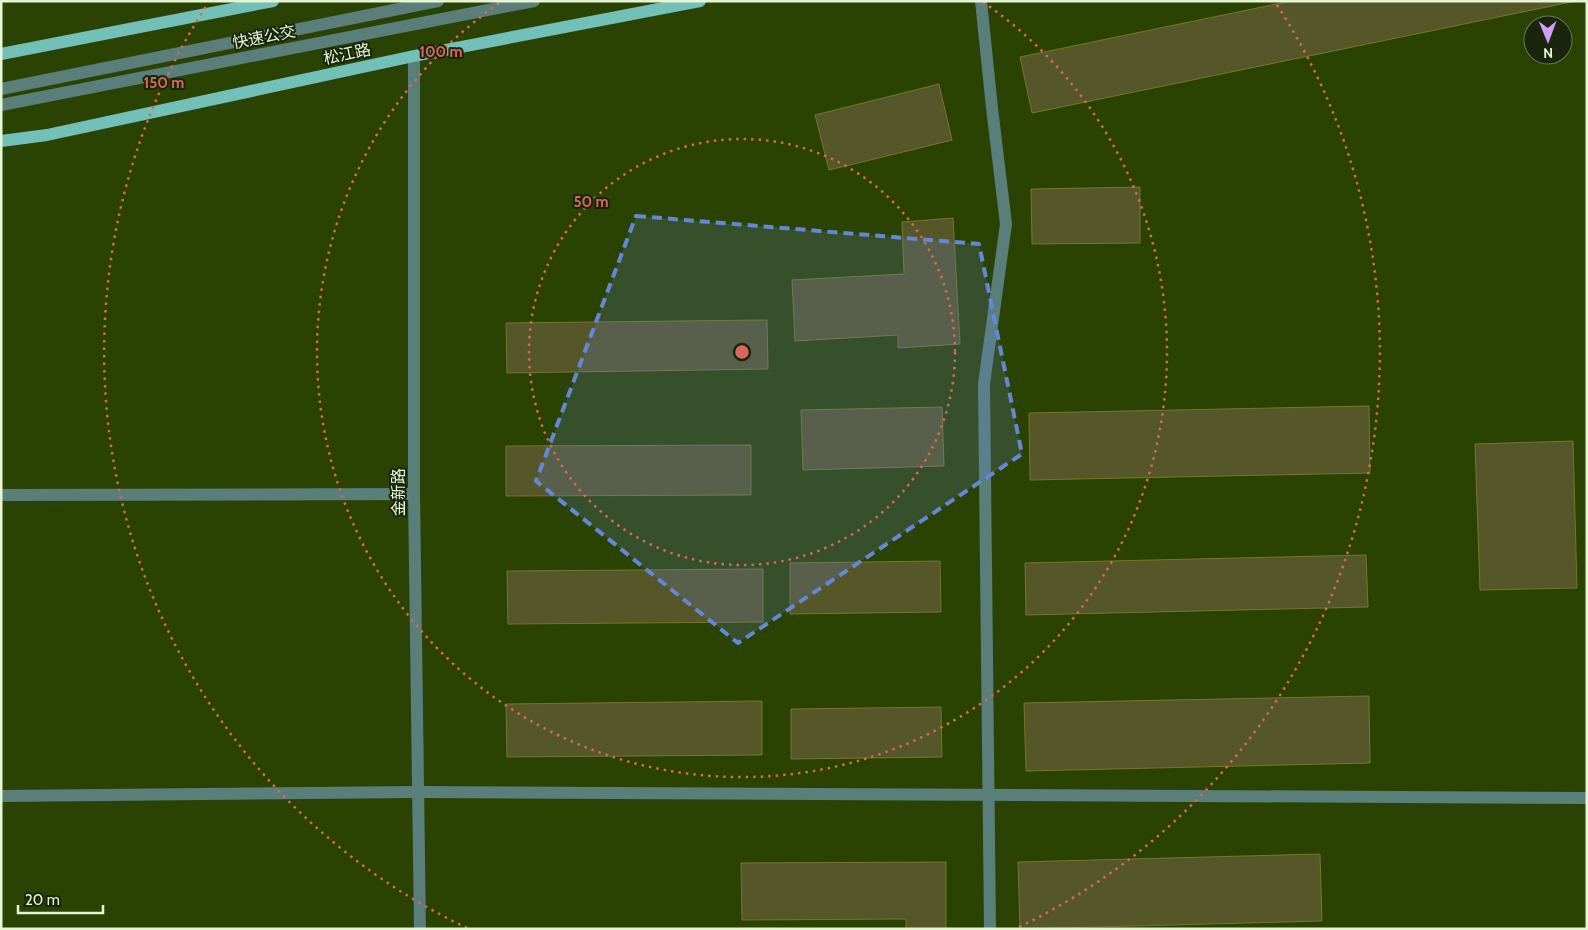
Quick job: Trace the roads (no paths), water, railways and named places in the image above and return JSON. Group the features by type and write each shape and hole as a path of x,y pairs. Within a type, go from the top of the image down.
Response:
{"main road":[{"path":"1,54 273,1"},
{"name":"松江路","path":"1,141 47,135 414,56 700,1"}],"street":[{"name":"快速公交","path":"1,89 438,1"},
{"name":"快速公交","path":"1,105 534,1"},
{"path":"981,1 1006,224 984,384 990,929"},
{"name":"金新路","path":"414,56 414,494 420,929"},
{"path":"1,495 414,494"},
{"path":"1,796 417,792 1587,798"}]}
